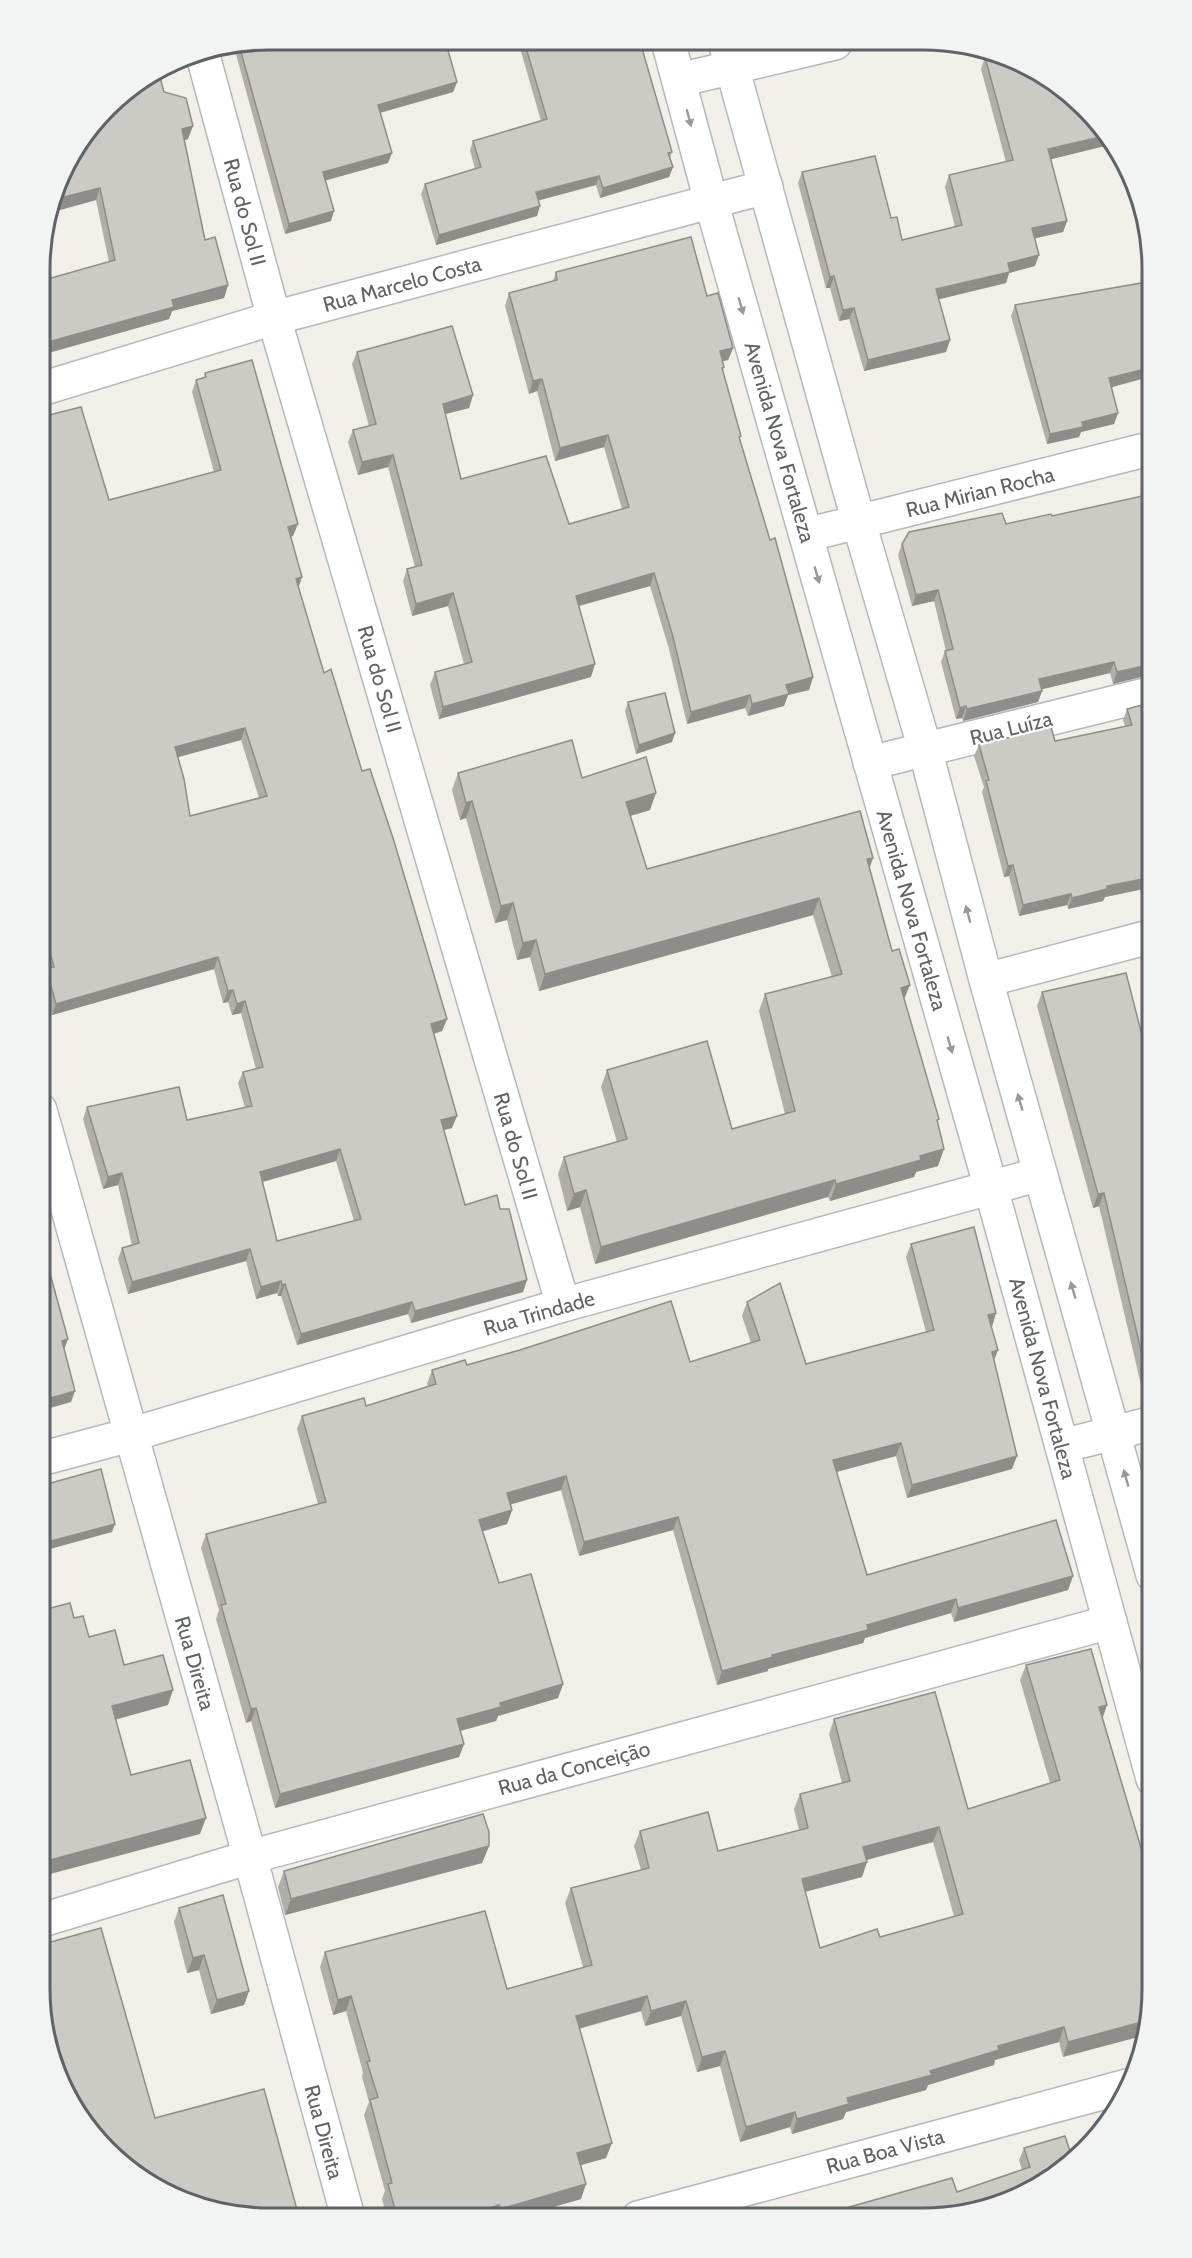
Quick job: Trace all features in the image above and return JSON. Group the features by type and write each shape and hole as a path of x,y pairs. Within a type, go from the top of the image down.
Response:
{"street":[{"name":"Avenida Nova Fortaleza","path":"671,50 711,201 991,1188 1142,1739"},
{"path":"679,80 728,54 764,50"},
{"path":"728,54 859,523 925,749 986,980 1142,1536"},
{"name":"Rua do Sol II","path":"204,59 274,318 563,1305"},
{"name":"Rua Marcelo Costa","path":"50,386 274,318 766,188"},
{"name":"Rua Mirian Rocha","path":"806,535 1142,451"},
{"name":"Rua Luíza","path":"870,763 1142,696"},
{"path":"986,980 1142,939"},
{"name":"Rua Direita","path":"50,1146 250,1857 346,2208"},
{"name":"Rua Trindade","path":"50,1456 130,1435 563,1305 1040,1174"},
{"path":"1062,1446 1142,1425"},
{"name":"Rua da Conceição","path":"50,1918 250,1857 1110,1622"},
{"name":"Rua Boa Vista","path":"675,2208 1119,2088"}],"building":[{"path":"448,50 457,82 378,105 392,153 323,172 334,211 289,224 241,51"},
{"path":"527,50 642,50 672,152 668,153 673,167 603,188 599,176 536,192 540,206 439,235 425,184 481,167 473,141 547,119"},
{"path":"985,59 1008,66 1045,86 1068,104 1099,137 1048,149 1067,221 1032,228 1039,255 1008,263 1010,272 936,289 950,340 868,360 854,308 843,310 834,276 830,277 802,172 875,156 891,218 897,217 902,240 962,225 949,175 1013,160"},
{"path":"160,78 164,92 186,98 193,126 182,129 205,240 215,237 228,285 172,300 174,307 50,341 50,278 115,260 100,188 61,198 72,171 86,147 104,124 135,95"},
{"path":"691,237 707,296 718,293 733,348 720,351 724,367 722,368 741,436 739,437 770,540 775,538 813,677 786,685 789,694 752,704 750,695 691,712 673,637 654,573 576,596 595,664 443,707 435,672 472,662 453,593 416,604 407,569 422,565 393,455 362,462 353,430 376,424 357,352 452,326 473,395 443,404 461,479 546,456 569,524 629,507 608,435 560,448 542,379 533,381 509,293 557,280 556,272"},
{"path":"1142,283 1142,370 1109,378 1118,413 1082,422 1083,427 1050,434 1015,305"},
{"path":"252,360 298,524 288,527 302,577 296,579 324,673 331,669 362,771 370,769 447,1019 431,1024 457,1116 441,1120 465,1205 497,1195 500,1209 509,1209 527,1280 415,1311 412,1302 301,1334 285,1284 282,1285 281,1281 261,1287 250,1249 132,1282 122,1248 139,1243 122,1173 108,1177 87,1107 179,1087 187,1120 252,1106 243,1072 263,1067 245,1001 237,1004 233,990 228,991 218,957 56,1004 50,983 50,968 54,967 50,953 50,415 81,407 109,500 221,470 196,380 206,377 205,373","holes":["245,728 267,796 190,816 184,779 175,747","340,1149 361,1219 277,1241 260,1172"]},
{"path":"1142,496 1142,666 1117,672 1114,662 1039,679 1042,691 967,709 966,706 960,708 945,651 953,649 938,590 916,595 902,544 909,532 1002,513 1006,524 1051,514 1052,516"},
{"path":"665,693 675,733 639,745 628,702"},
{"path":"1142,705 1142,879 1107,886 1107,889 1072,898 1071,894 1023,905 1013,865 1008,866 979,745 1051,727 1055,741 1132,725 1127,709"},
{"path":"572,740 582,778 646,757 656,793 626,802 647,869 860,811 873,858 867,859 892,951 899,949 910,985 901,988 939,1119 937,1120 944,1149 920,1156 921,1160 836,1184 835,1180 601,1247 586,1190 574,1194 564,1157 627,1139 607,1070 707,1041 732,1129 795,1111 765,994 842,974 819,898 545,974 536,940 523,943 513,903 501,906 472,801 466,803 458,773"},
{"path":"1126,973 1142,1035 1142,1355 1104,1193 1098,1194 1042,992"},
{"path":"974,1227 996,1313 988,1315 998,1350 992,1352 1017,1456 912,1485 901,1443 833,1460 867,1575 1056,1520 1073,1576 958,1608 956,1599 867,1625 868,1630 772,1655 773,1657 722,1671 678,1517 584,1542 566,1476 507,1493 512,1510 479,1520 499,1583 531,1574 563,1684 500,1703 501,1707 457,1719 464,1744 280,1794 256,1708 251,1709 221,1605 226,1604 206,1534 326,1502 302,1416 364,1398 366,1406 436,1384 432,1370 465,1360 467,1365 520,1350 671,1301 690,1362 760,1340 747,1302 780,1283 806,1364 934,1330 911,1244"},
{"path":"50,1273 68,1339 62,1341 75,1391 50,1398"},
{"path":"101,1469 115,1524 50,1541 50,1483"},
{"path":"70,1603 74,1618 83,1616 89,1637 115,1630 124,1665 163,1655 173,1690 112,1706 131,1775 190,1760 206,1818 50,1860 50,1608"},
{"path":"1091,1649 1107,1705 1099,1707 1142,1851 1140,2022 1068,2042 1064,2027 998,2046 999,2050 930,2071 932,2075 847,2098 849,2104 797,2119 795,2112 746,2127 725,2051 702,2057 686,2001 651,2011 647,1996 576,2016 612,2143 577,2153 586,2184 503,2208 500,2208 499,2205 489,2208 395,2208 388,2184 392,2183 370,2100 378,2097 367,2062 370,2061 351,1996 338,2000 325,1952 485,1911 507,1989 592,1965 571,1888 649,1868 640,1831 708,1812 718,1851 808,1828 800,1794 850,1781 834,1719 935,1692 968,1809 1060,1780 1026,1665","holes":["939,1827 963,1914 880,1937 877,1929 820,1948 802,1879 867,1862 863,1847"]},
{"path":"483,1814 489,1832 489,1846 291,1899 284,1871"},
{"path":"223,1895 249,1991 217,2000 204,1955 193,1958 179,1908"},
{"path":"101,1928 155,2118 264,2089 297,2208 240,2207 184,2192 147,2172 104,2134 86,2111 72,2087 57,2046 50,2004 50,1942"},
{"path":"1065,2136 1070,2152 1045,2172 1021,2186 980,2201 938,2208 846,2208 952,2178 957,2192 1030,2167 1024,2148"}]}
